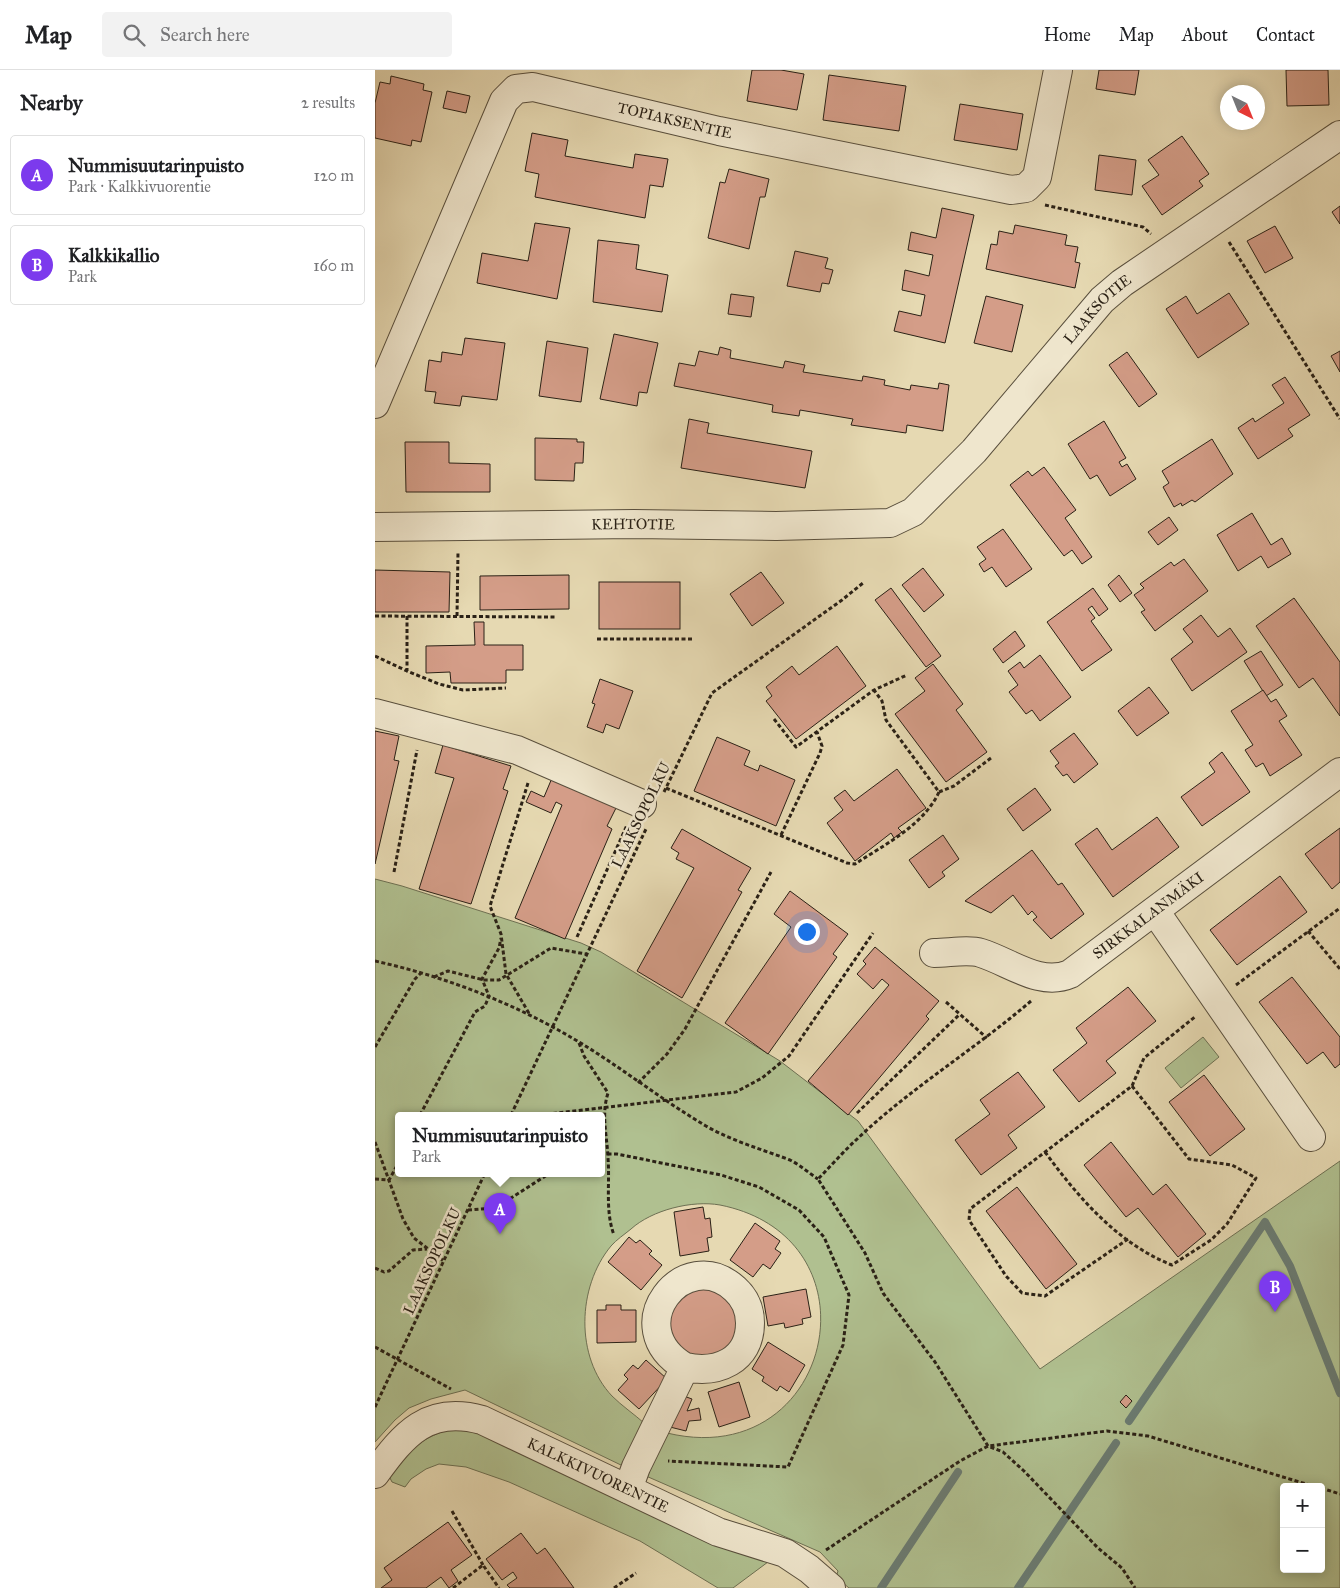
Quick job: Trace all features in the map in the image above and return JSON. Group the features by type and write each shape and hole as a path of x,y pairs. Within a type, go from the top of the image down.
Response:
{"street":[{"path":"1026,188 1037,178 1058,70"},
{"name":"TOPIAKSENTIE","path":"375,404 504,101 516,89 533,87 719,131 1011,190 1026,188"},
{"name":"LAAKSOTIE","path":"890,523 913,512 974,451 1102,300 1123,283 1340,135"},
{"name":"KEHTOTIE","path":"375,527 634,524 777,526 890,523"},
{"path":"375,713 517,750 647,807"},
{"name":"SIRKKALANMÄKI","path":"935,953 979,952 1044,978 1058,979 1070,974 1340,772"},
{"path":"1155,911 1311,1136"},
{"path":"628,1489 636,1467 685,1367"},
{"name":"KALKKIVUORENTIE","path":"379,1457 407,1434 429,1420 453,1415 469,1416 482,1420 718,1532 785,1553 831,1588"}],"path":[{"path":"1026,188 1043,205 1143,227 1154,237"},
{"path":"1214,220 1340,419"},
{"path":"457,616 459,550"},
{"name":"LAAKSOPOLKU","path":"512,1112 586,954 647,807 666,788 712,693 863,583"},
{"path":"375,616 556,617"},
{"path":"407,616 407,671"},
{"path":"597,639 692,639"},
{"path":"375,656 439,684 463,690 506,688"},
{"path":"774,719 796,747 874,690 907,675"},
{"path":"874,690 881,701 886,720 939,792"},
{"path":"393,872 414,759 424,726"},
{"path":"781,834 822,746 817,732"},
{"path":"531,1015 506,974 501,934 490,906 535,758"},
{"path":"666,788 781,834 847,863 855,864 919,819 934,804 939,792 954,786 991,758"},
{"path":"577,936 647,807"},
{"path":"638,1083 667,1054 685,1029 771,872"},
{"path":"1128,1239 1045,1296 1023,1293 1006,1276 969,1220 970,1209 1132,1086 1144,1058 1217,999 1340,908"},
{"path":"1309,931 1340,969"},
{"path":"574,1112 603,1106 665,1102 736,1092 762,1078 789,1056 873,933"},
{"path":"482,979 499,948 501,934"},
{"path":"434,978 448,971 482,979 499,980 551,948 586,954"},
{"path":"375,961 421,973 489,996 531,1015 579,1042 665,1102 708,1127 749,1147 792,1161 818,1179 865,1253 883,1293 935,1362 987,1446 1003,1452 1024,1471 1098,1548 1122,1568 1135,1588"},
{"path":"375,1046 415,979 421,973"},
{"path":"422,1112 475,1012 485,1006 489,996 482,979"},
{"path":"818,1179 855,1140 899,1103 987,1038 1034,998"},
{"path":"946,1002 987,1038"},
{"path":"857,1113 960,1014"},
{"path":"579,1042 584,1056 608,1093 603,1106 604,1112"},
{"path":"1045,1152 1088,1207 1156,1259 1172,1265 1211,1240 1227,1224 1256,1178 1233,1165 1189,1159 1132,1086"},
{"path":"605,1124 609,1159 609,1222 614,1236"},
{"path":"375,1142 403,1219 415,1238 445,1262"},
{"path":"389,1180 395,1169"},
{"name":"LAAKSOPOLKU","path":"375,1407 445,1262 483,1177"},
{"path":"468,1210 505,1205 511,1198 544,1177"},
{"path":"375,1179 389,1180"},
{"path":"375,1268 384,1272 389,1271 413,1250 428,1249"},
{"path":"375,1348 454,1391"},
{"path":"809,1570 818,1555 845,1536 960,1461 987,1446 1107,1431 1149,1436 1303,1483"},
{"path":"1325,1489 1340,1494"},
{"path":"452,1511 483,1565 499,1588"},
{"path":"453,1588 483,1565"},
{"path":"614,1588 636,1573"}],"green space":[{"path":"375,879 581,943 601,952 780,1061 858,1121 1040,1369 1340,1161 1340,1588 849,1588 836,1577 838,1571 820,1552 646,1476 667,1433 724,1436 769,1419 800,1387 818,1346 820,1302 805,1260 772,1226 720,1205 685,1205 661,1212 640,1222 611,1246 600,1263 592,1281 587,1301 585,1322 586,1342 591,1362 600,1380 612,1396 644,1423 623,1466 465,1390 431,1399 409,1408 375,1442"},
{"path":"1203,1037 1219,1057 1181,1088 1165,1068"},
{"path":"464,1424 772,1559 733,1588 718,1588 640,1541 509,1482 466,1467 439,1464 426,1469 411,1479 405,1487 392,1482 389,1476 406,1455 421,1442 438,1433"}],"building":[{"path":"752,70 781,70 804,74 797,110 747,101"},
{"path":"1099,70 1139,70 1135,95 1096,89"},
{"path":"1286,70 1328,70 1329,105 1287,106"},
{"path":"829,75 906,86 899,131 823,120"},
{"path":"391,76 424,84 423,90 432,92 421,142 412,140 411,146 375,138 375,103 380,82 390,84"},
{"path":"447,91 470,96 466,113 443,108"},
{"path":"960,104 1023,114 1017,150 954,140"},
{"path":"532,133 568,140 565,156 633,168 635,154 668,159 663,187 650,185 645,218 535,197 539,174 525,171"},
{"path":"1182,136 1209,174 1199,181 1203,186 1162,215 1142,186 1159,175 1148,160"},
{"path":"1099,155 1136,160 1132,195 1095,190"},
{"path":"729,169 769,179 765,197 760,197 749,249 708,238 720,182 725,183"},
{"path":"1340,206 1340,224 1332,212"},
{"path":"942,208 974,215 945,343 894,331 899,311 921,316 925,295 902,290 905,270 929,276 933,255 908,250 911,232 936,238"},
{"path":"535,223 570,228 557,299 477,283 482,253 528,261"},
{"path":"1015,225 1067,235 1065,245 1078,247 1075,262 1080,263 1075,288 986,269 991,244 997,245 999,231 1013,234"},
{"path":"1275,226 1293,258 1265,273 1247,241"},
{"path":"598,240 639,245 636,269 668,275 662,312 593,302"},
{"path":"795,251 828,258 825,268 833,270 829,284 822,283 820,292 787,286"},
{"path":"1229,293 1249,324 1198,358 1166,309 1186,296 1197,314"},
{"path":"731,294 754,297 751,317 728,314"},
{"path":"986,296 1023,305 1012,352 974,343"},
{"path":"614,334 658,343 647,393 639,392 637,406 600,399"},
{"path":"465,338 505,343 497,400 462,396 460,406 434,403 436,392 425,391 429,360 441,362 442,352 462,355"},
{"path":"547,341 588,348 581,402 539,396"},
{"path":"720,347 731,350 730,358 783,368 785,361 805,365 803,372 862,381 863,376 885,380 884,385 910,390 911,385 938,389 939,383 949,385 943,431 907,425 906,433 851,425 853,419 800,410 799,416 772,412 773,405 674,386 679,363 695,366 699,351 718,355"},
{"path":"1340,351 1340,372 1331,356"},
{"path":"1127,352 1157,394 1139,407 1109,365"},
{"path":"1285,377 1310,415 1288,429 1293,436 1258,459 1238,428 1253,418 1255,422 1284,403 1272,385"},
{"path":"689,419 709,423 707,433 812,451 805,488 681,468"},
{"path":"1104,421 1126,458 1119,462 1122,467 1127,464 1136,479 1110,496 1097,475 1090,479 1068,444"},
{"path":"535,438 577,439 577,442 584,442 583,463 575,463 574,481 535,480"},
{"path":"1212,439 1233,474 1195,502 1192,500 1182,506 1181,503 1174,507 1163,487 1169,483 1162,471"},
{"path":"405,442 449,442 449,463 490,464 490,492 406,492"},
{"path":"1044,467 1076,510 1065,518 1092,557 1082,564 1072,550 1064,556 1010,485 1028,471 1032,476"},
{"path":"1252,513 1271,545 1282,538 1291,554 1268,568 1261,556 1238,571 1217,535"},
{"path":"1169,517 1178,530 1158,545 1148,532"},
{"path":"1003,529 1032,569 1006,587 992,567 984,572 979,564 986,559 977,547"},
{"path":"1184,559 1208,591 1155,631 1141,612 1145,610 1134,595 1144,588 1140,584 1171,562 1174,566"},
{"path":"923,568 944,595 924,612 902,585"},
{"path":"375,570 450,572 449,612 375,612"},
{"path":"761,572 784,603 752,626 730,594"},
{"path":"569,575 569,609 480,610 480,576"},
{"path":"1119,575 1132,593 1120,602 1108,585"},
{"path":"599,582 680,582 680,629 599,629"},
{"path":"891,588 941,656 926,667 875,600"},
{"path":"1093,588 1108,609 1099,616 1092,606 1088,609 1095,618 1091,621 1112,650 1082,671 1047,622"},
{"path":"1294,598 1340,662 1340,716 1313,678 1299,688 1256,626"},
{"path":"1201,615 1218,637 1230,628 1247,652 1192,691 1171,659 1193,642 1183,629"},
{"path":"474,622 484,622 484,645 523,645 523,670 506,670 506,683 451,683 450,672 426,673 426,646 475,645"},
{"path":"1015,631 1025,646 1003,663 993,649"},
{"path":"837,646 866,686 796,739 766,701 772,696 766,687 792,666 799,675"},
{"path":"1261,651 1283,685 1266,696 1244,661"},
{"path":"1040,655 1071,697 1040,721 1032,710 1026,714 1009,692 1018,685 1008,671 1020,662 1024,668"},
{"path":"933,664 963,704 956,710 987,752 946,782 895,714 925,691 915,678"},
{"path":"600,679 633,691 619,729 606,724 603,733 587,727 595,704 592,703"},
{"path":"1149,687 1169,713 1137,736 1118,711"},
{"path":"1263,690 1271,702 1276,699 1287,716 1279,721 1302,755 1270,776 1263,763 1256,767 1245,750 1253,745 1231,711"},
{"path":"375,731 399,736 394,760 399,761 375,864"},
{"path":"1074,733 1098,764 1074,783 1067,774 1063,776 1055,766 1059,763 1050,751"},
{"path":"717,737 750,751 744,765 758,771 760,765 795,780 776,826 694,791"},
{"path":"443,745 511,766 503,789 508,791 471,904 419,889 454,778 435,773"},
{"path":"1222,752 1250,792 1202,826 1181,797 1215,772 1209,763"},
{"path":"897,769 926,808 898,828 902,832 894,838 891,833 855,861 827,823 843,810 834,798 845,790 854,801"},
{"path":"552,778 617,806 607,826 612,829 565,939 515,918 562,805 556,802 551,813 526,802 531,791 544,797"},
{"path":"1035,788 1051,810 1023,831 1007,809"},
{"path":"1157,817 1179,847 1113,897 1075,844 1097,828 1112,850"},
{"path":"1340,828 1340,882 1332,889 1305,854"},
{"path":"682,829 751,868 738,890 742,892 682,998 637,971 694,868 676,859 679,853 671,848"},
{"path":"943,835 959,859 942,872 945,876 929,888 909,860"},
{"path":"1032,850 1058,885 1062,883 1084,914 1051,939 1033,920 1037,917 1032,911 1028,915 1013,895 991,913 965,901"},
{"path":"1280,876 1307,912 1237,965 1210,930"},
{"path":"790,891 848,934 833,954 837,957 768,1054 725,1023 791,927 774,914"},
{"path":"875,947 939,1001 926,1016 929,1019 848,1115 808,1081 889,985 882,979 873,989 857,974 866,964 863,961"},
{"path":"1292,977 1340,1037 1340,1064 1335,1068 1323,1052 1307,1064 1259,1002"},
{"path":"1128,987 1156,1021 1106,1061 1116,1073 1079,1102 1053,1070 1087,1043 1076,1028"},
{"path":"1018,1072 1045,1107 1008,1135 1017,1148 981,1175 955,1140 990,1114 980,1100"},
{"path":"1204,1075 1245,1129 1210,1156 1169,1102"},
{"path":"1111,1142 1153,1195 1166,1184 1206,1234 1178,1257 1138,1208 1126,1217 1084,1165"},
{"path":"1017,1187 1077,1264 1046,1289 986,1211"},
{"path":"703,1207 705,1219 710,1218 712,1237 707,1238 709,1251 680,1256 674,1212"},
{"path":"755,1223 780,1241 775,1249 781,1253 770,1269 763,1264 753,1277 730,1260"},
{"path":"629,1237 636,1243 640,1240 652,1251 649,1254 662,1265 641,1290 608,1262"},
{"path":"713,1288 733,1303 739,1326 730,1347 710,1359 688,1357 666,1331 677,1296 688,1289"},
{"path":"806,1289 811,1317 802,1319 803,1324 785,1328 784,1323 768,1326 763,1297"},
{"path":"606,1305 621,1305 621,1310 636,1310 636,1342 597,1343 597,1310 606,1310"},
{"path":"768,1342 805,1365 789,1392 780,1386 777,1391 762,1381 764,1377 752,1369"},
{"path":"646,1360 667,1379 639,1409 618,1390 628,1379 624,1375 633,1365 638,1369"},
{"path":"739,1382 750,1417 719,1427 708,1392"},
{"path":"681,1395 692,1399 687,1411 699,1408 701,1420 689,1421 686,1431 670,1427"},
{"path":"1126,1395 1132,1401 1126,1408 1120,1402"},
{"path":"448,1522 472,1555 451,1570 458,1581 449,1588 441,1577 426,1588 381,1588 392,1580 384,1568"},
{"path":"521,1533 537,1554 545,1548 574,1588 510,1588 507,1585 517,1578 513,1572 502,1580 486,1559"}],"waterway":[{"path":"1129,1421 1265,1222 1290,1266 1340,1393"},
{"path":"1018,1588 1116,1443"},
{"path":"881,1588 958,1472"}],"place":[{"name":"Nummisuutarinpuisto","path":"500,1234"},
{"name":"Kalkkikallio","path":"1275,1312"}]}
